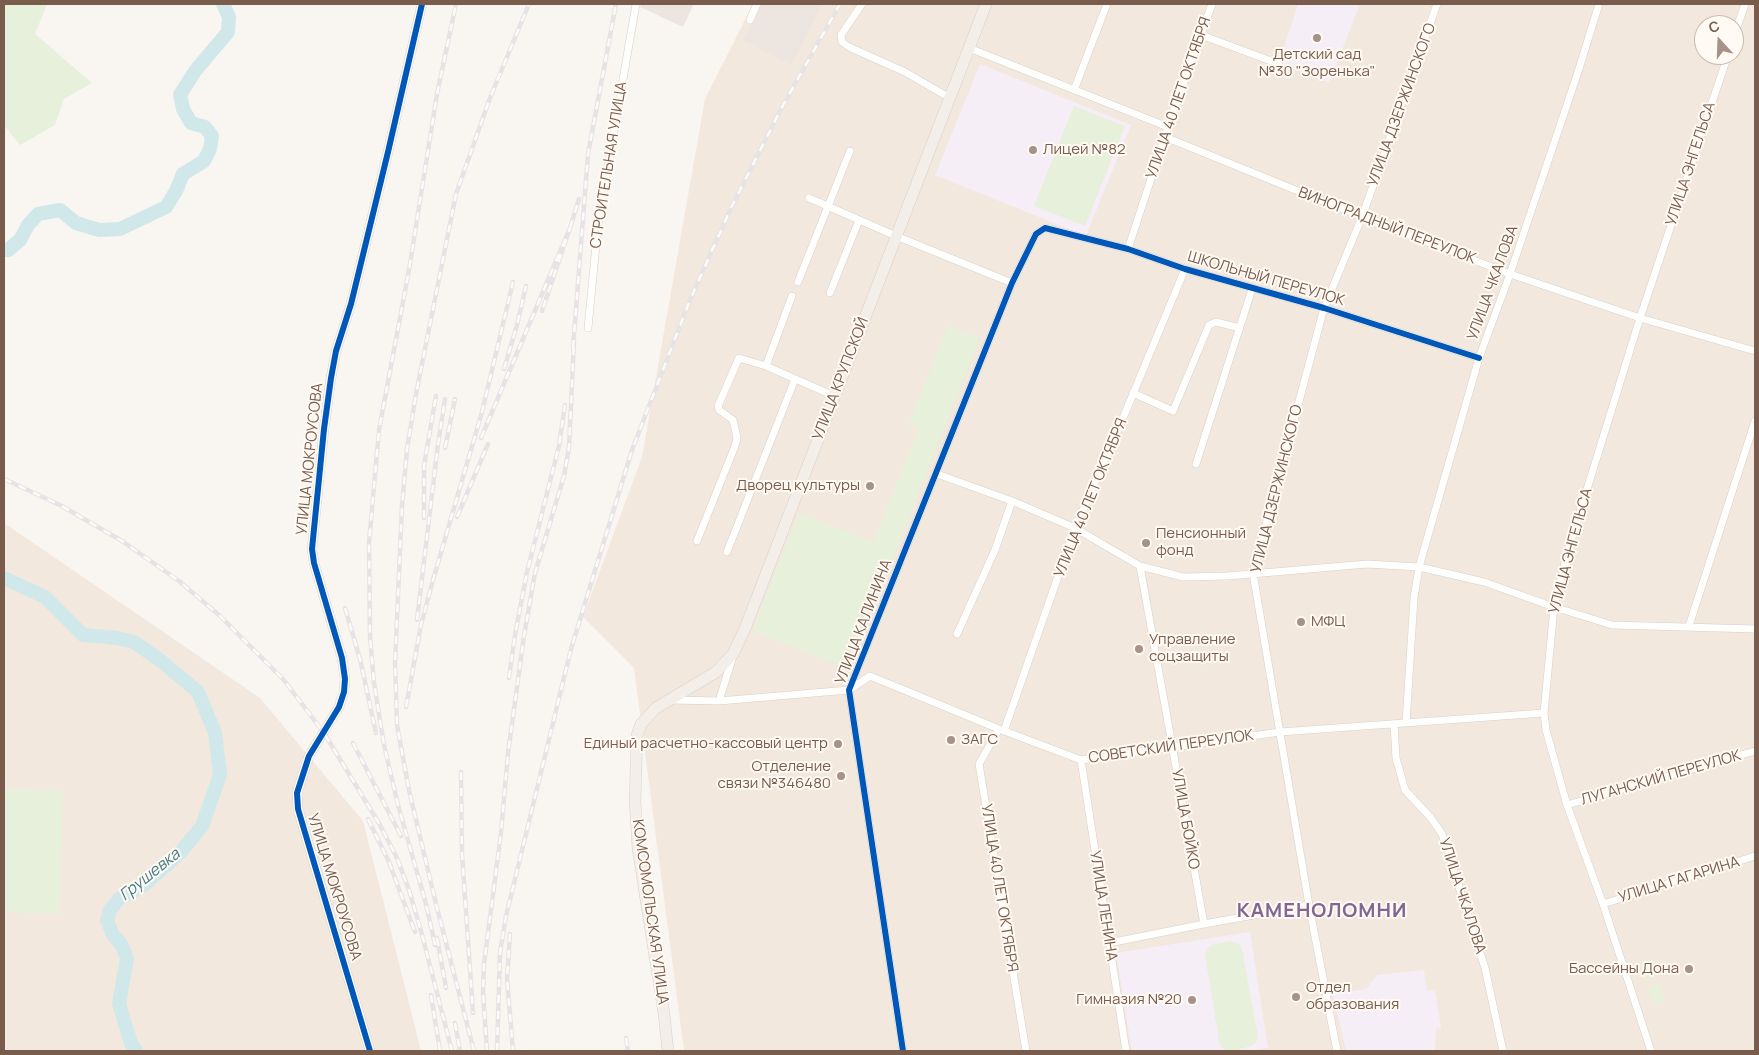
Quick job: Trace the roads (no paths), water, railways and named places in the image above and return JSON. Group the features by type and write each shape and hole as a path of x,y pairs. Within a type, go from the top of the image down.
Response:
{"main road":[{"name":"УЛИЦА КРУПСКОЙ","path":"648,716 668,700 716,672 733,654 746,626 986,4"},
{"name":"КОМСОМОЛЬСКАЯ УЛИЦА","path":"648,716 641,724 637,735 635,800 642,881 664,1014 668,1051"}],"street":[{"name":"УЛИЦА МОКРОУСОВА","path":"370,1051 298,809 298,793 310,756 339,707 344,692 345,679 342,658 314,563 312,549 324,429 336,351 351,304 422,4"},
{"name":"СТРОИТЕЛЬНАЯ УЛИЦА","path":"588,328 598,224 636,4"},
{"path":"750,20 757,4"},
{"path":"862,4 841,35 842,42 905,72 950,98"},
{"path":"1074,90 1107,4"},
{"name":"УЛИЦА 40 ЛЕТ ОКТЯБРЯ","path":"1128,249 1168,127 1212,4"},
{"name":"УЛИЦА ДЗЕРЖИНСКОГО","path":"1337,1051 1309,905 1253,574 1324,308 1362,217 1437,4"},
{"name":"УЛИЦА ЧКАЛОВА","path":"1406,723 1414,598 1419,567 1479,358 1510,274 1578,72 1598,4"},
{"path":"1201,35 1279,64"},
{"path":"969,48 1168,127"},
{"name":"УЛИЦА ЭНГЕЛЬСА","path":"1651,1051 1603,904 1567,805 1546,730 1544,713 1554,607 1567,554 1640,318 1725,65"},
{"name":"ВИНОГРАДНЫЙ ПЕРЕУЛОК","path":"1165,137 1362,217 1510,274 1640,318 1755,351"},
{"path":"798,282 850,151"},
{"path":"810,198 896,236 1012,283"},
{"path":"830,293 859,220"},
{"name":"ШКОЛЬНЫЙ ПЕРЕУЛОК","path":"1045,228 1128,249 1185,269 1324,308 1479,358"},
{"name":"УЛИЦА КАЛИНИНА","path":"903,1051 849,690 1012,283 1036,234 1045,228"},
{"name":"УЛИЦА 40 ЛЕТ ОКТЯБРЯ","path":"1026,1051 979,764 1002,730 1076,528 1185,269"},
{"path":"1196,464 1252,289"},
{"path":"766,366 792,296"},
{"path":"1134,394 1173,411 1209,325 1216,322 1240,328"},
{"path":"697,541 737,438 733,420 719,410 718,406 739,358 766,366 834,396"},
{"path":"727,552 795,379"},
{"path":"1689,626 1755,421"},
{"path":"937,474 1012,501 1076,528 1140,566 1183,577 1228,576 1367,564 1419,567 1484,582 1612,625 1755,629"},
{"path":"957,634 995,550 1012,501"},
{"name":"УЛИЦА БОЙКО","path":"1140,566 1204,924"},
{"path":"719,701 733,654"},
{"name":"СОВЕТСКИЙ ПЕРЕУЛОК","path":"668,700 719,701 849,690 870,676 1081,760 1280,732 1544,713"},
{"name":"УЛИЦА ЧКАЛОВА","path":"1394,724 1396,758 1405,790 1431,818 1442,834 1485,968 1503,1051"},
{"name":"ЛУГАНСКИЙ ПЕРЕУЛОК","path":"1567,805 1755,751"},
{"name":"УЛИЦА ЛЕНИНА","path":"1081,760 1126,1051"},
{"name":"УЛИЦА ГАГАРИНА","path":"1603,904 1755,856"},
{"path":"1109,943 1309,905"}],"waterway":[{"name":"Грушевка","path":"4,250 8,250 20,240 28,225 38,214 60,210 76,223 99,230 120,229 166,207 176,191 183,174 204,161 210,149 212,136 205,127 191,123 183,109 180,95 195,71 228,32 229,17 223,4"},
{"name":"Грушевка","path":"4,578 45,597 83,635 117,638 134,642 161,661 198,692 215,733 220,775 202,826 180,853 144,885 119,899 110,910 107,920 113,935 121,944 127,958 119,1004 131,1043 136,1051"}],"railway":[{"path":"435,945 384,745 374,683 370,636 369,543 379,430 409,270 437,94 456,4"},
{"path":"474,1051 409,790 397,725 395,663 402,506 407,449 416,394 456,194 490,98 529,4"},
{"path":"573,348 588,154 616,4"},
{"path":"497,1051 500,953 506,916 571,649 632,450 690,300 731,208 781,109 840,4"},
{"path":"570,228 579,199"},
{"path":"481,438 570,228 542,311"},
{"path":"406,707 421,625 482,412 513,282"},
{"path":"504,369 526,286"},
{"path":"487,1051 483,992 484,964 501,833 508,753 524,636 535,573 564,476 569,447 574,342"},
{"path":"424,518 424,466 436,396"},
{"path":"417,620 445,399"},
{"path":"445,448 455,399"},
{"path":"509,678 527,572 559,446 565,405"},
{"path":"457,517 488,444"},
{"path":"4,479 60,505 122,541 179,581 219,615 283,679 324,733 380,825 397,858 421,931 452,1051"},
{"path":"345,608 360,659 376,733"},
{"path":"353,743 401,836"},
{"path":"461,772 462,854 473,1013"},
{"path":"368,819 389,862 415,932"},
{"path":"510,934 507,979 513,1051"},
{"path":"437,938 446,988"},
{"path":"431,995 440,1051"},
{"path":"455,1023 460,1051"},
{"path":"626,1038 628,1051"}],"place":[{"name":"Детский сад №30 \"Зоренька\"","path":"1317,38"},
{"name":"Лицей №82","path":"1033,150"},
{"name":"Дворец культуры","path":"870,486"},
{"name":"Пенсионный фонд","path":"1146,543"},
{"name":"МФЦ","path":"1301,622"},
{"name":"Управление соцзащиты","path":"1139,649"},
{"name":"ЗАГС","path":"951,740"},
{"name":"Единый расчетно-кассовый центр","path":"838,744"},
{"name":"Отделение связи №346480","path":"841,776"},
{"name":"Бассейны Дона","path":"1689,969"},
{"name":"Отдел образования","path":"1296,997"},
{"name":"Гимназия №20","path":"1192,1000"}],"district":[{"name":"КАМЕНОЛОМНИ","path":"1322,911"}]}
